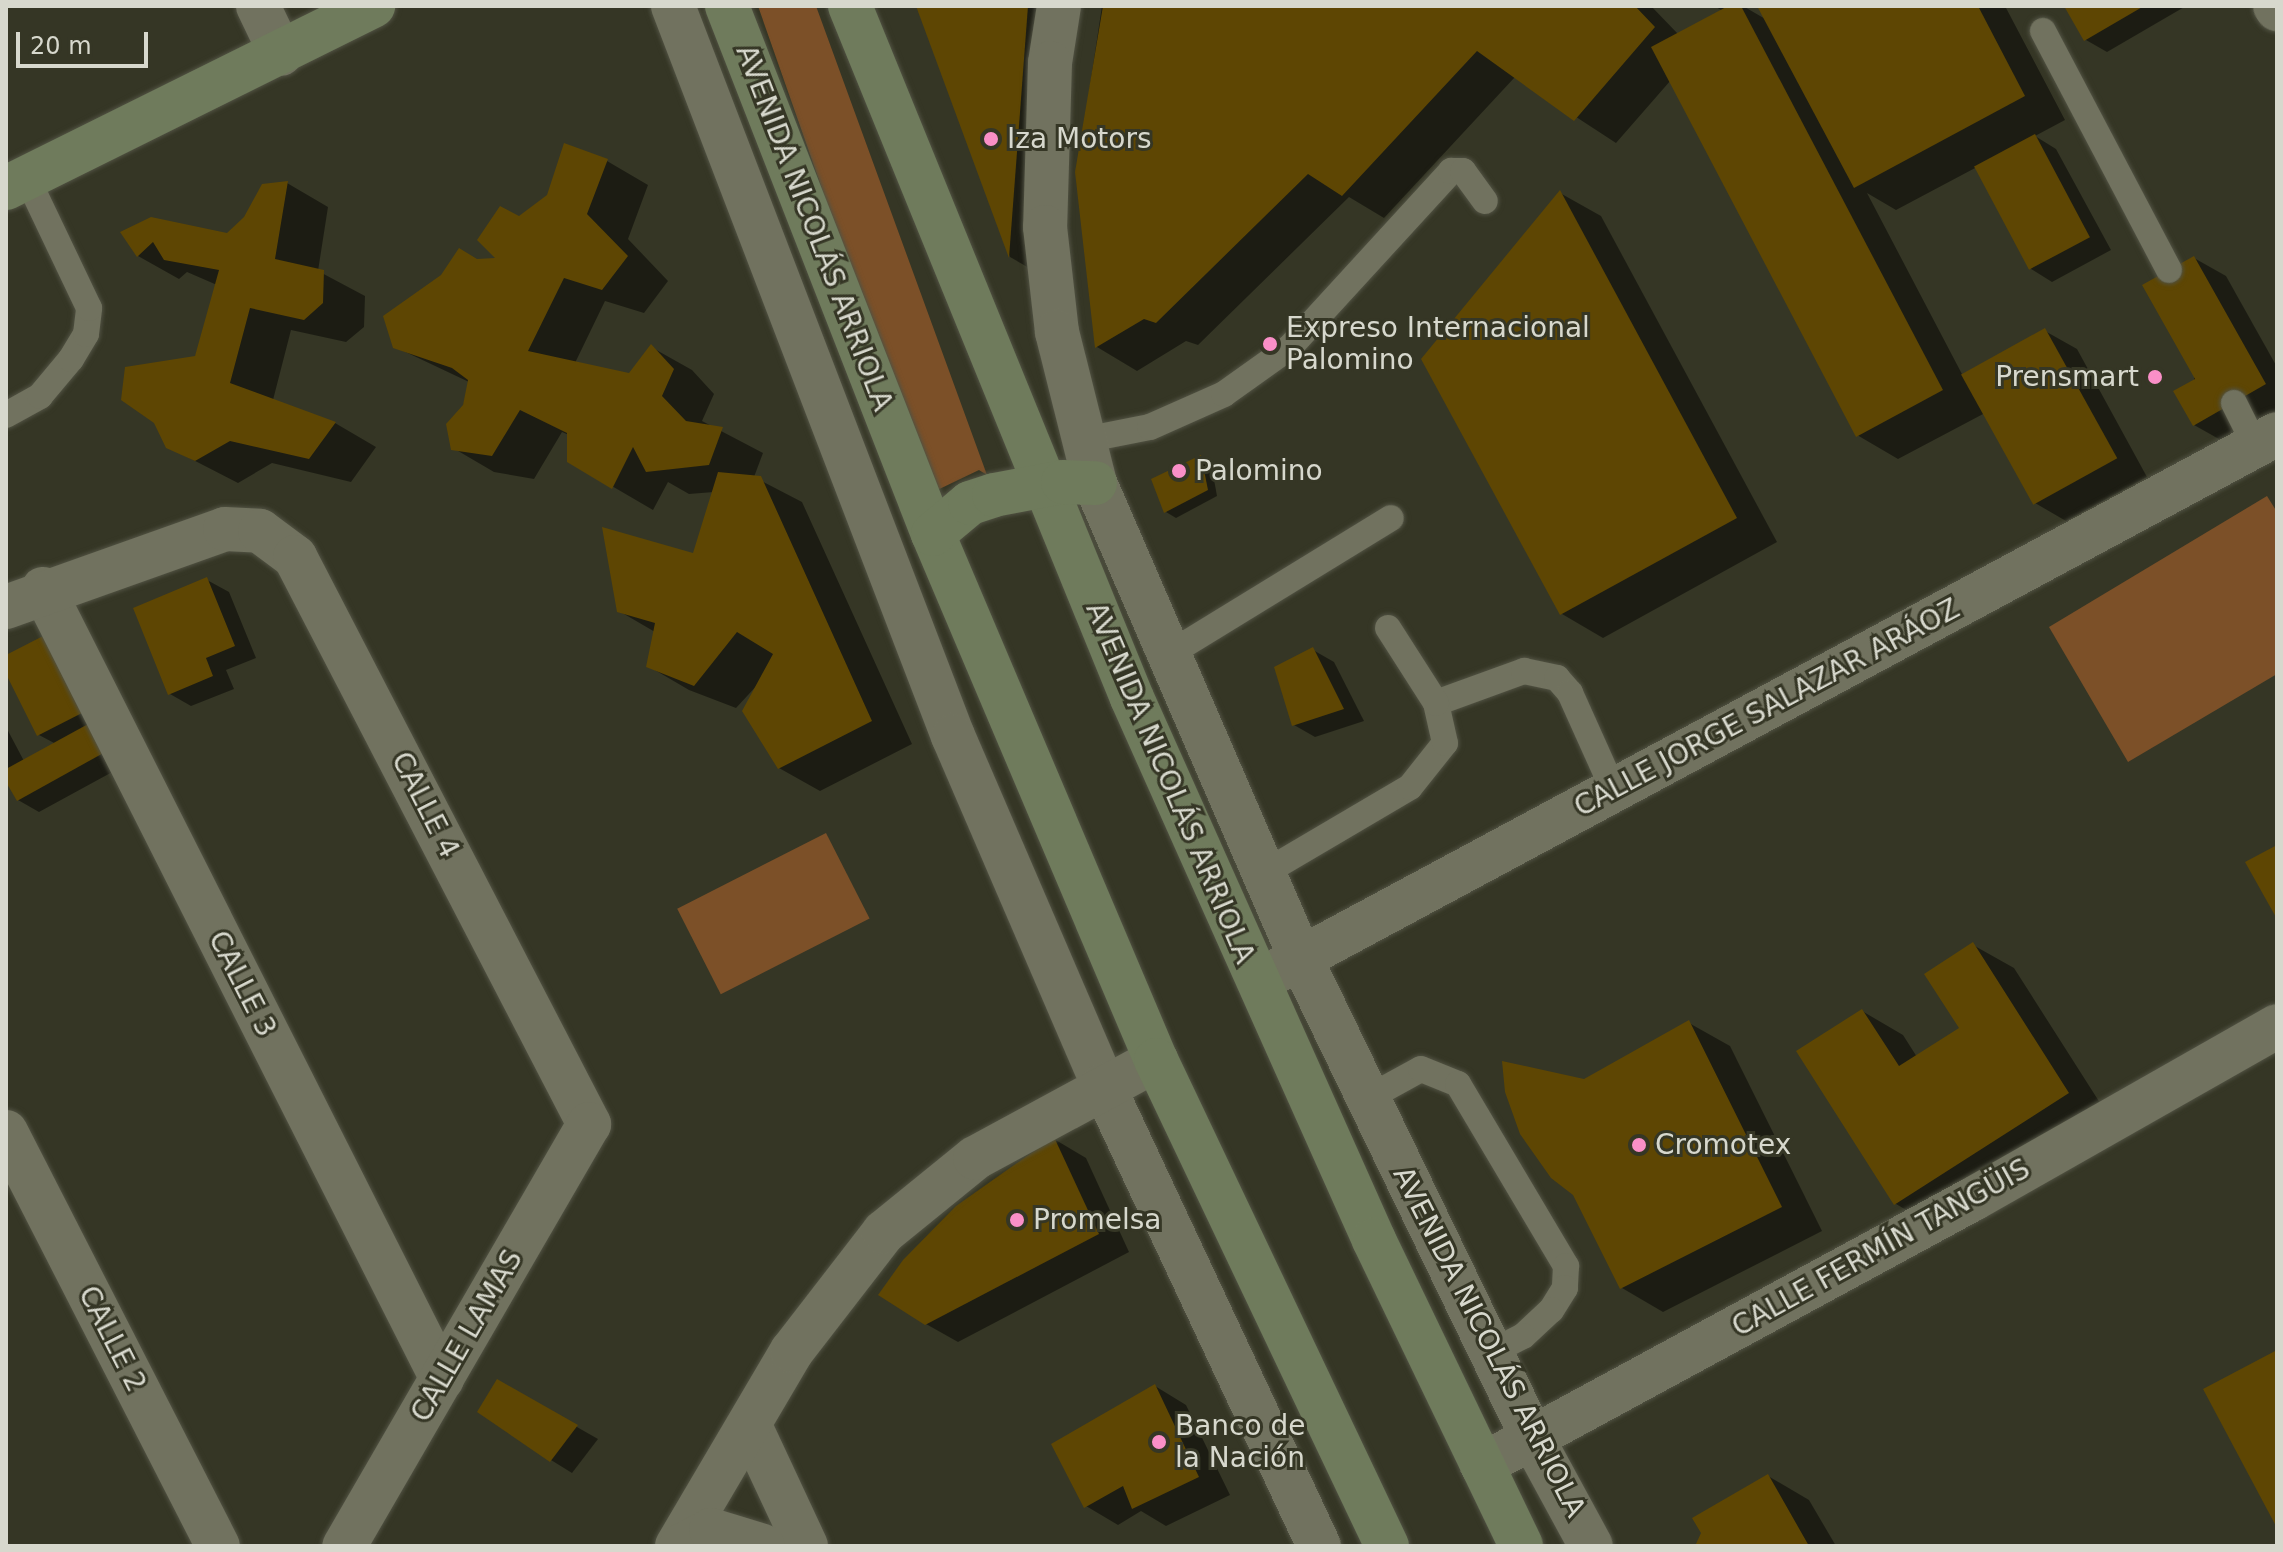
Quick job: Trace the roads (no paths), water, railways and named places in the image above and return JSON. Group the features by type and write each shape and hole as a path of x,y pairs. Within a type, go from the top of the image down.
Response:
{"main road":[{"path":"16,183 281,54 371,6"},
{"name":"AVENIDA NICOLÁS ARRIOLA","path":"727,6 933,534 1156,1060 1387,1546"},
{"name":"AVENIDA NICOLÁS ARRIOLA","path":"850,6 1043,485 1256,981 1521,1546"},
{"path":"933,534 970,503 1043,485 1095,483"}],"street":[{"path":"258,6 281,54"},
{"name":"AVENIDA NICOLÁS ARRIOLA","path":"673,6 953,736 1103,1085 1319,1546"},
{"name":"AVENIDA NICOLÁS ARRIOLA","path":"1059,6 1050,63 1045,227 1057,332 1095,483 1301,959 1534,1441 1591,1546"},
{"name":"CALLE JORGE SALAZAR ARÁOZ","path":"1256,981 2266,440"},
{"name":"CALLE 4","path":"24,598 225,529 260,531 295,557 589,1124"},
{"name":"CALLE 3","path":"24,598 442,1379"},
{"name":"CALLE FERMÍN TANGÜIS","path":"1482,1465 1534,1441 2277,1026"},
{"path":"679,1546 751,1428 792,1351 884,1232 975,1158 1103,1085 1156,1060"},
{"name":"CALLE LAMAS","path":"344,1546 589,1124"},
{"name":"CALLE 2","path":"6,1132 218,1546"},
{"path":"751,1428 806,1546"},
{"path":"679,1546 711,1530 763,1546"}],"lane":[{"path":"2043,31 2169,270"},
{"path":"1084,440 1150,427 1209,401 1290,347 1451,171 1463,171 1485,201"},
{"path":"6,415 40,396 71,359 86,334 89,308 16,183"},
{"path":"2234,403 2266,440"},
{"path":"1169,654 1391,518"},
{"path":"1264,873 1410,787 1445,743 1436,703 1388,628"},
{"path":"1436,703 1524,671 1557,678 1570,693 1614,791"},
{"path":"1368,1098 1421,1069 1458,1084 1566,1266 1565,1288 1551,1310 1523,1336 1491,1352"}],"place":[{"name":"Iza Motors","path":"991,139"},
{"name":"Expreso Internacional Palomino","path":"1270,344"},
{"name":"Prensmart","path":"2155,377"},
{"name":"Palomino","path":"1179,471"},
{"name":"Cromotex","path":"1639,1145"},
{"name":"Promelsa","path":"1017,1220"},
{"name":"Banco de la Nación","path":"1159,1442"}]}
